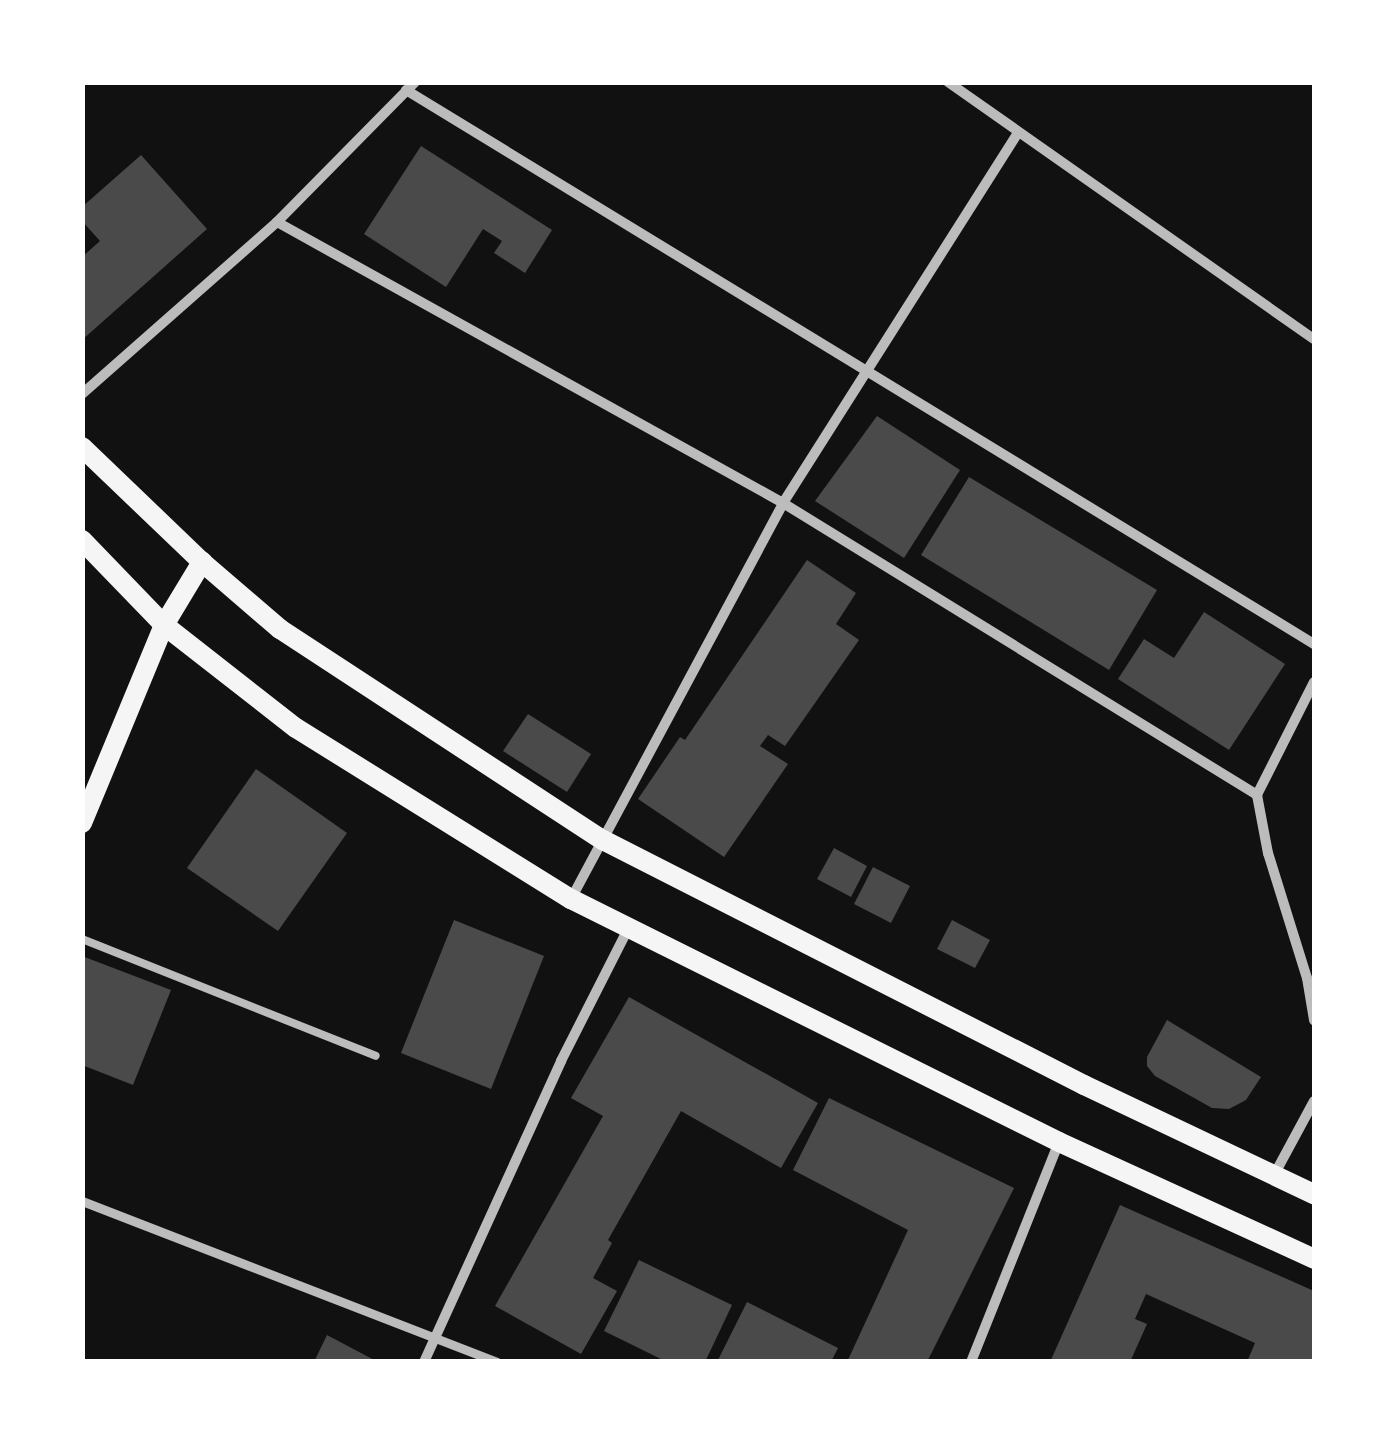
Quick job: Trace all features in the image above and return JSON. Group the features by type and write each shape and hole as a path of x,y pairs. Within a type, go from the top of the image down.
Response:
{"main road":[{"path":"82,447 202,562 280,629 604,840 1084,1084 1314,1194"},
{"path":"82,540 164,625 296,728 571,898 1059,1142 1314,1259"},
{"path":"82,823 164,625 202,562"}],"street":[{"path":"948,82 1314,339"},
{"path":"82,394 277,222 411,86 1314,644"},
{"path":"571,898 783,503 1018,133"},
{"path":"277,222 783,503 1257,794"},
{"path":"1314,682 1257,794 1268,854 1312,997 1314,1020"},
{"path":"424,1362 561,1061 628,929"},
{"path":"1274,1175 1314,1100"},
{"path":"970,1362 1059,1142"},
{"path":"82,1201 497,1362"}],"lane":[{"path":"82,940 376,1056"}],"building":[{"path":"421,146 552,230 525,273 494,253 502,241 483,229 446,287 364,234"},
{"path":"141,155 207,229 82,340 82,257 100,241 82,221 82,207"},
{"path":"877,416 960,470 904,558 815,501"},
{"path":"969,477 1157,590 1109,670 921,555"},
{"path":"807,560 856,593 836,624 859,640 785,746 768,735 760,746 788,764 724,857 638,799 680,737 685,740"},
{"path":"1204,612 1285,664 1229,750 1118,679 1144,639 1174,658"},
{"path":"528,714 591,754 567,792 503,751"},
{"path":"256,769 347,833 278,931 187,868"},
{"path":"834,848 867,866 851,897 817,879"},
{"path":"873,867 910,886 891,923 854,904"},
{"path":"454,920 544,956 491,1089 401,1053"},
{"path":"952,920 990,940 975,968 937,949"},
{"path":"82,956 171,990 133,1085 82,1065"},
{"path":"629,997 818,1103 781,1168 681,1111 608,1240 612,1243 593,1278 617,1291 581,1354 495,1306 603,1116 571,1098"},
{"path":"1167,1020 1261,1077 1246,1100 1229,1109 1212,1108 1155,1076 1147,1066 1147,1057"},
{"path":"829,1098 1014,1188 927,1362 847,1362 908,1230 793,1170"},
{"path":"1120,1205 1314,1291 1314,1362 1247,1362 1255,1343 1146,1294 1135,1319 1147,1324 1130,1362 1050,1362"},
{"path":"639,1260 732,1305 705,1362 667,1362 604,1331"},
{"path":"747,1302 838,1348 831,1362 717,1362"},
{"path":"327,1335 378,1362 314,1362"}]}
